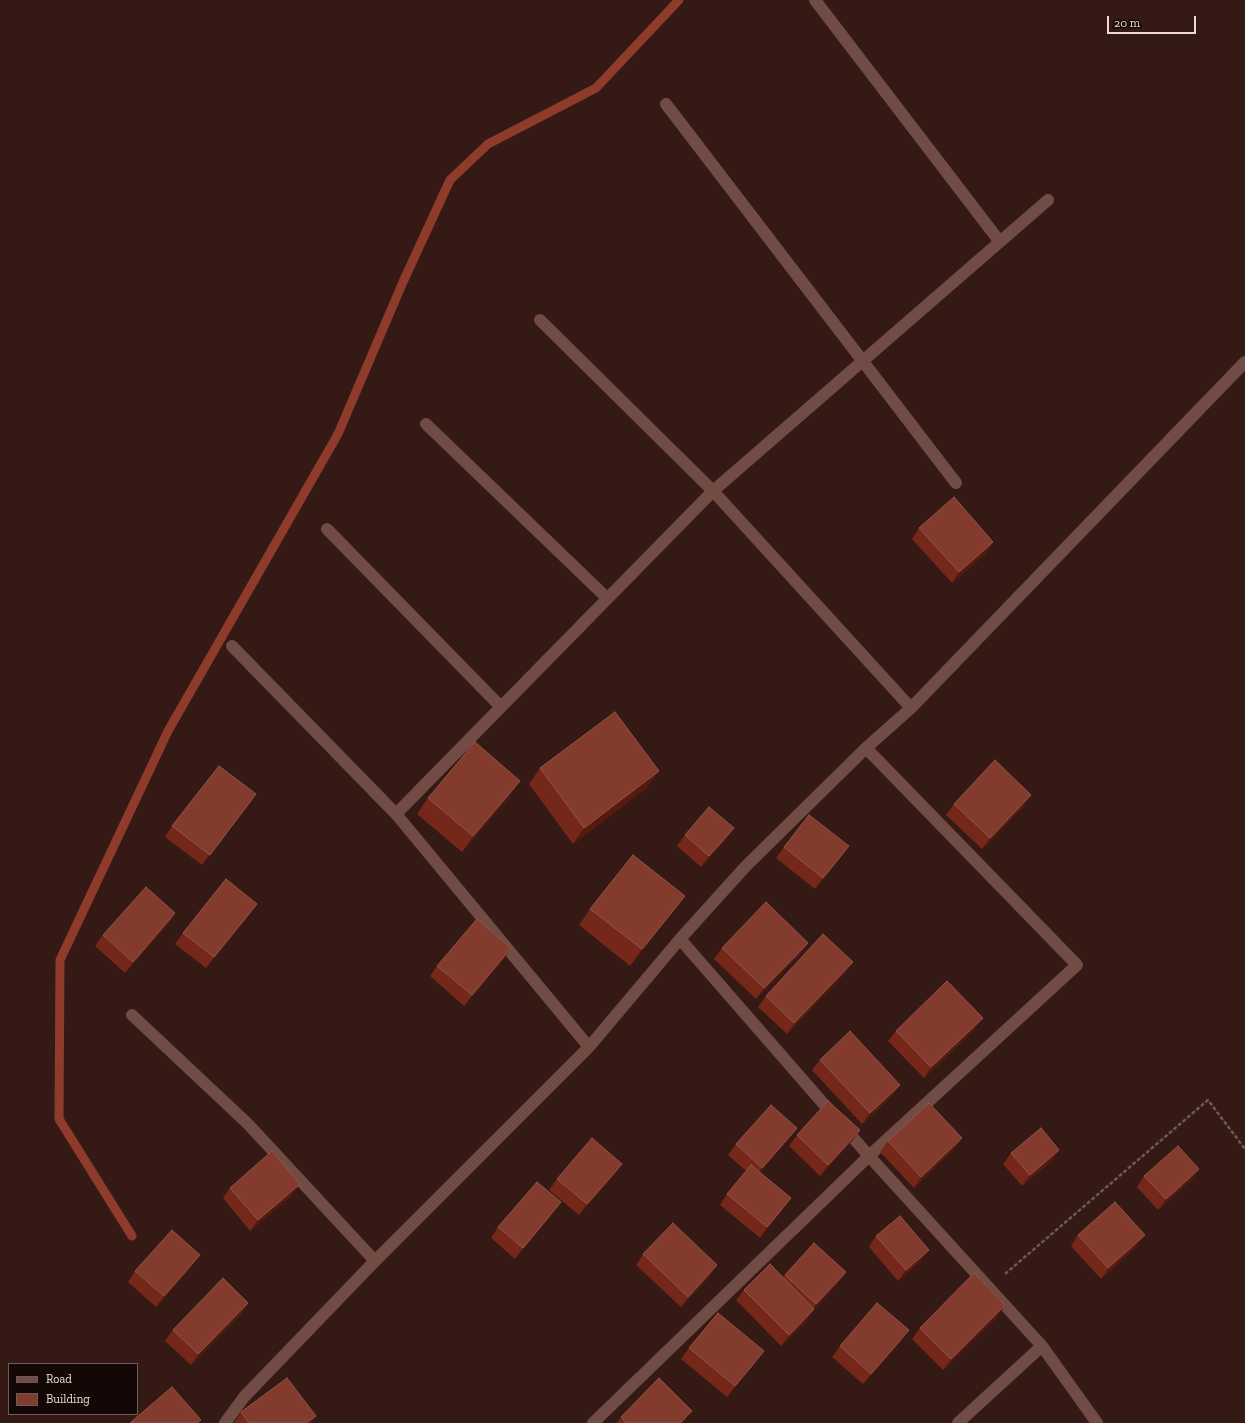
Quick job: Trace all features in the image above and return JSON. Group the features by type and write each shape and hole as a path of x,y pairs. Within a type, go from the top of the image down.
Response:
{"street":[{"path":"815,0 1000,242"},
{"path":"666,104 956,483"},
{"path":"396,814 712,491 1048,200"},
{"path":"540,320 712,491 911,708"},
{"path":"225,1423 244,1398 375,1261 589,1047 680,939 746,866 866,748 911,708 1245,362"},
{"path":"426,424 607,598"},
{"path":"327,529 501,707"},
{"path":"232,646 396,814 589,1047"},
{"path":"593,1423 869,1156 1077,964 866,748"},
{"path":"680,939 869,1156 1042,1346 1098,1423"},
{"path":"132,1015 248,1124 375,1261"},
{"path":"958,1423 1042,1346"}],"path":[{"path":"989,1288 1208,1100 1245,1149"}],"building":[{"path":"954,497 993,542 959,572 919,528"},
{"path":"615,712 659,771 584,828 540,768"},
{"path":"475,742 520,781 473,836 428,798"},
{"path":"995,760 1031,795 990,838 954,804"},
{"path":"219,766 256,794 210,855 172,826"},
{"path":"709,807 734,828 709,856 685,835"},
{"path":"809,815 849,846 823,878 784,847"},
{"path":"633,855 685,896 642,949 590,909"},
{"path":"226,879 257,904 214,957 183,933"},
{"path":"146,887 175,913 133,962 103,935"},
{"path":"766,902 808,943 764,988 722,948"},
{"path":"477,919 511,948 472,995 437,966"},
{"path":"823,934 853,962 794,1023 766,996"},
{"path":"947,981 983,1018 931,1067 896,1031"},
{"path":"850,1031 900,1085 870,1113 820,1060"},
{"path":"828,1101 860,1130 828,1165 797,1135"},
{"path":"929,1103 962,1138 921,1177 888,1141"},
{"path":"771,1105 797,1128 762,1168 736,1144"},
{"path":"1041,1128 1059,1150 1030,1175 1011,1153"},
{"path":"592,1138 622,1164 587,1204 557,1179"},
{"path":"1178,1146 1199,1169 1166,1199 1144,1176"},
{"path":"272,1151 300,1184 258,1220 230,1188"},
{"path":"751,1165 791,1198 767,1227 727,1194"},
{"path":"537,1182 561,1202 523,1248 498,1227"},
{"path":"1115,1202 1145,1235 1108,1268 1078,1235"},
{"path":"900,1216 929,1250 906,1270 876,1236"},
{"path":"673,1223 717,1265 688,1297 643,1254"},
{"path":"172,1230 200,1255 164,1296 135,1271"},
{"path":"814,1243 846,1272 816,1304 785,1275"},
{"path":"770,1264 814,1309 789,1335 744,1290"},
{"path":"974,1273 1005,1305 951,1359 920,1328"},
{"path":"223,1278 248,1303 198,1354 173,1330"},
{"path":"877,1303 909,1330 871,1374 840,1346"},
{"path":"718,1313 764,1351 735,1386 689,1348"},
{"path":"287,1378 316,1416 306,1423 249,1423 241,1412"},
{"path":"659,1378 692,1411 680,1423 626,1423 621,1417"},
{"path":"172,1387 201,1420 197,1423 130,1423"}],"waterway":[{"path":"132,1236 59,1119 60,960 168,731 338,434 403,282 450,180 488,144 596,88 679,0"}]}
